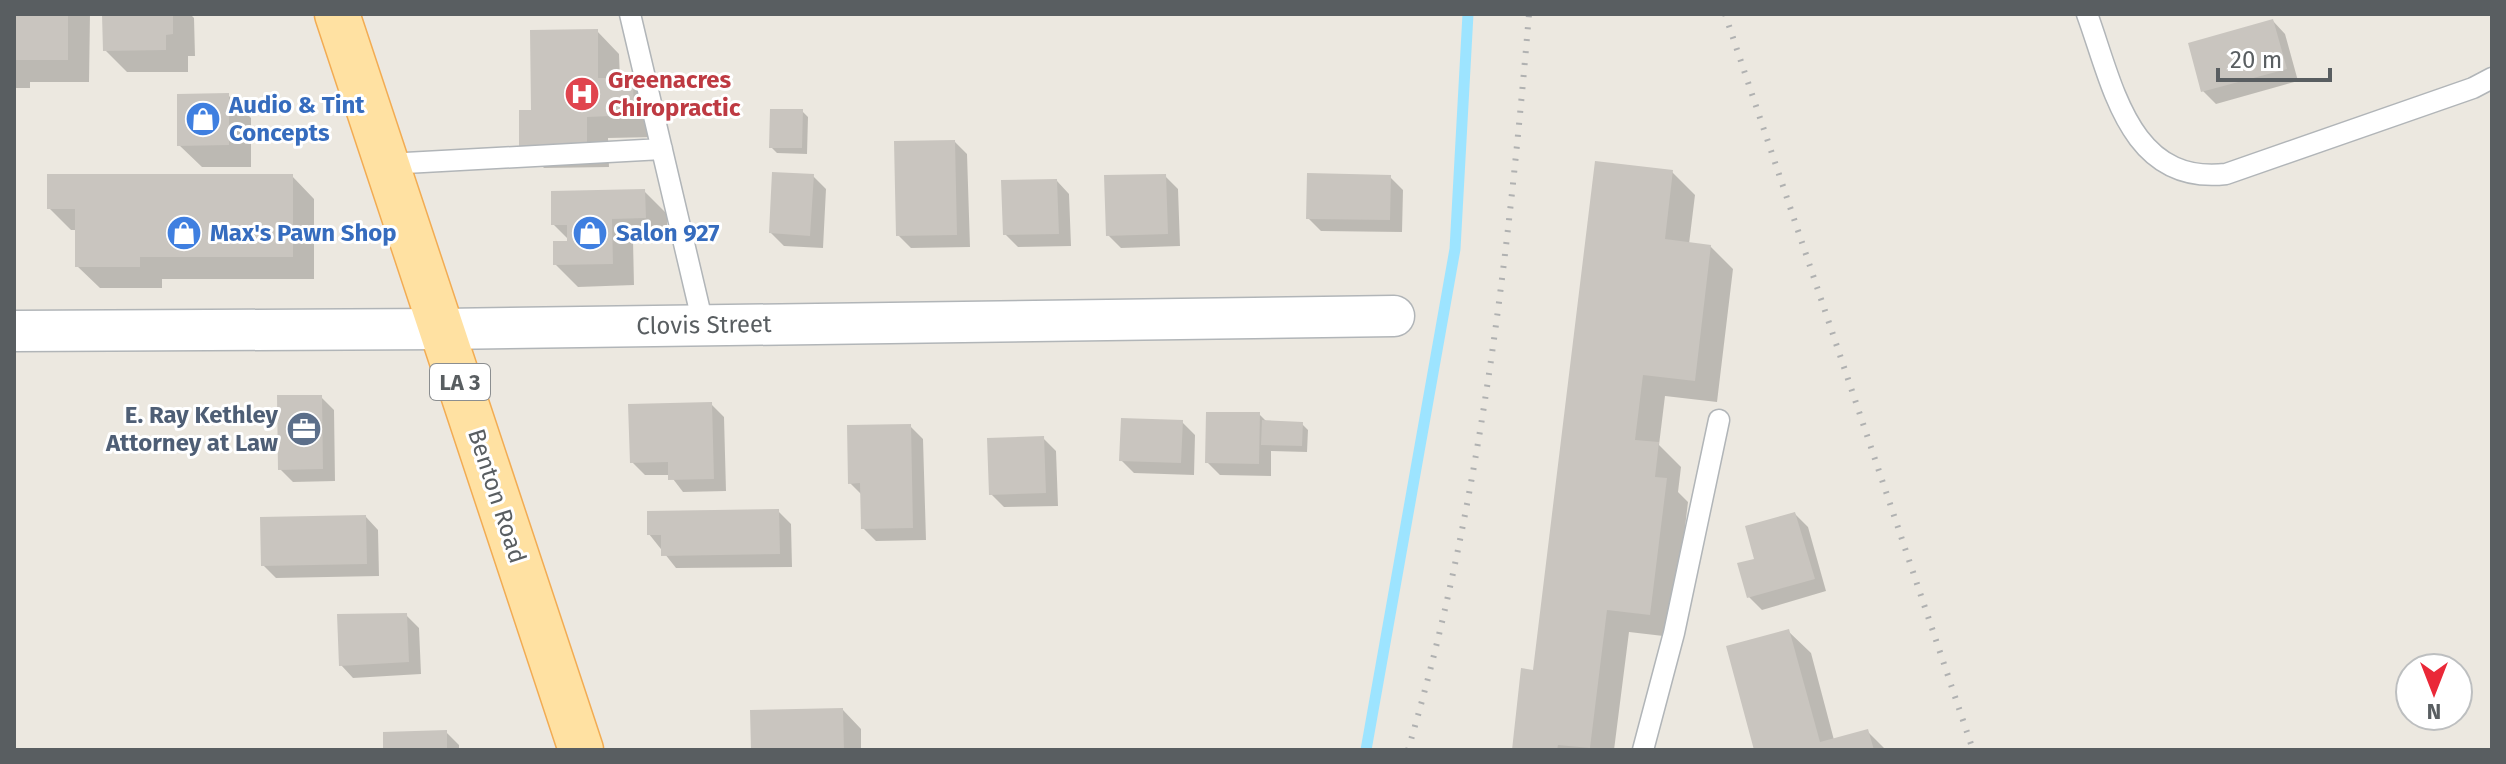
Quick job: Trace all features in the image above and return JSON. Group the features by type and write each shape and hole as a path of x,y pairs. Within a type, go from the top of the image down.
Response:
{"main road":[{"name":"Benton Road","path":"342,15 387,164 581,750"}],"street":[{"name":"Clovis Street","path":"14,331 443,329 1394,316"}],"lane":[{"path":"630,14 703,324"},
{"path":"2087,14 2126,120 2138,141 2183,173 2226,174 2492,78"},
{"path":"387,164 662,149"},
{"path":"1643,750 1674,633 1719,420"}],"building":[{"path":"14,14 68,14 68,60 14,60"},
{"path":"102,14 173,14 173,34 166,35 166,50 103,51"},
{"path":"2273,19 2287,69 2201,92 2188,43"},
{"name":"Greenacres Chiropractic","path":"598,29 598,78 633,78 634,115 587,117 587,145 519,146 519,110 531,110 530,30"},
{"name":"Audio & Tint Concepts","path":"229,93 229,145 177,146 177,94"},
{"path":"770,109 803,109 802,148 769,148"},
{"path":"955,140 957,235 896,236 894,141"},
{"path":"1595,161 1673,170 1665,239 1711,245 1695,381 1643,375 1635,440 1659,442 1655,477 1667,478 1650,615 1607,610 1590,748 1558,745 1557,750 1512,750 1521,668 1533,670"},
{"path":"772,172 814,174 810,236 769,233"},
{"path":"1307,173 1391,175 1390,220 1306,219"},
{"name":"Max's Pawn Shop","path":"47,174 293,174 293,257 140,257 140,267 75,267 75,209 47,209"},
{"path":"1166,174 1168,234 1106,236 1104,175"},
{"path":"1057,179 1059,234 1003,235 1001,180"},
{"name":"Salon 927","path":"645,189 646,218 612,219 613,264 553,265 553,241 567,241 567,225 551,225 551,191"},
{"path":"277,395 322,395 323,469 278,470"},
{"path":"712,402 714,479 668,480 668,462 630,463 628,404"},
{"path":"1206,412 1260,412 1259,464 1205,463"},
{"path":"1121,418 1183,420 1181,463 1119,461"},
{"path":"1262,420 1303,422 1302,446 1261,445"},
{"path":"911,424 913,528 861,529 860,483 848,484 847,425"},
{"path":"1044,436 1046,493 989,495 987,438"},
{"path":"779,509 780,554 661,556 661,535 647,535 647,511"},
{"path":"1795,512 1815,579 1747,598 1737,563 1754,559 1745,526"},
{"path":"366,515 367,564 261,566 260,517"},
{"path":"407,613 409,662 339,666 337,614"},
{"path":"1789,629 1820,742 1868,729 1874,750 1754,750 1726,646"},
{"path":"843,708 844,750 751,750 750,710"},
{"path":"447,730 447,750 383,750 383,732"}],"waterway":[{"path":"1366,750 1455,249 1468,14"}],"railway":[{"path":"1408,750 1433,660 1472,477 1500,293 1529,14"},
{"path":"1725,14 1973,750"}],"place":[{"name":"Greenacres Chiropractic","path":"582,94"},
{"name":"Audio & Tint Concepts","path":"203,119"},
{"name":"Max's Pawn Shop","path":"184,233"},
{"name":"Salon 927","path":"590,233"},
{"name":"E. Ray Kethley Attorney at Law","path":"304,429"}]}
